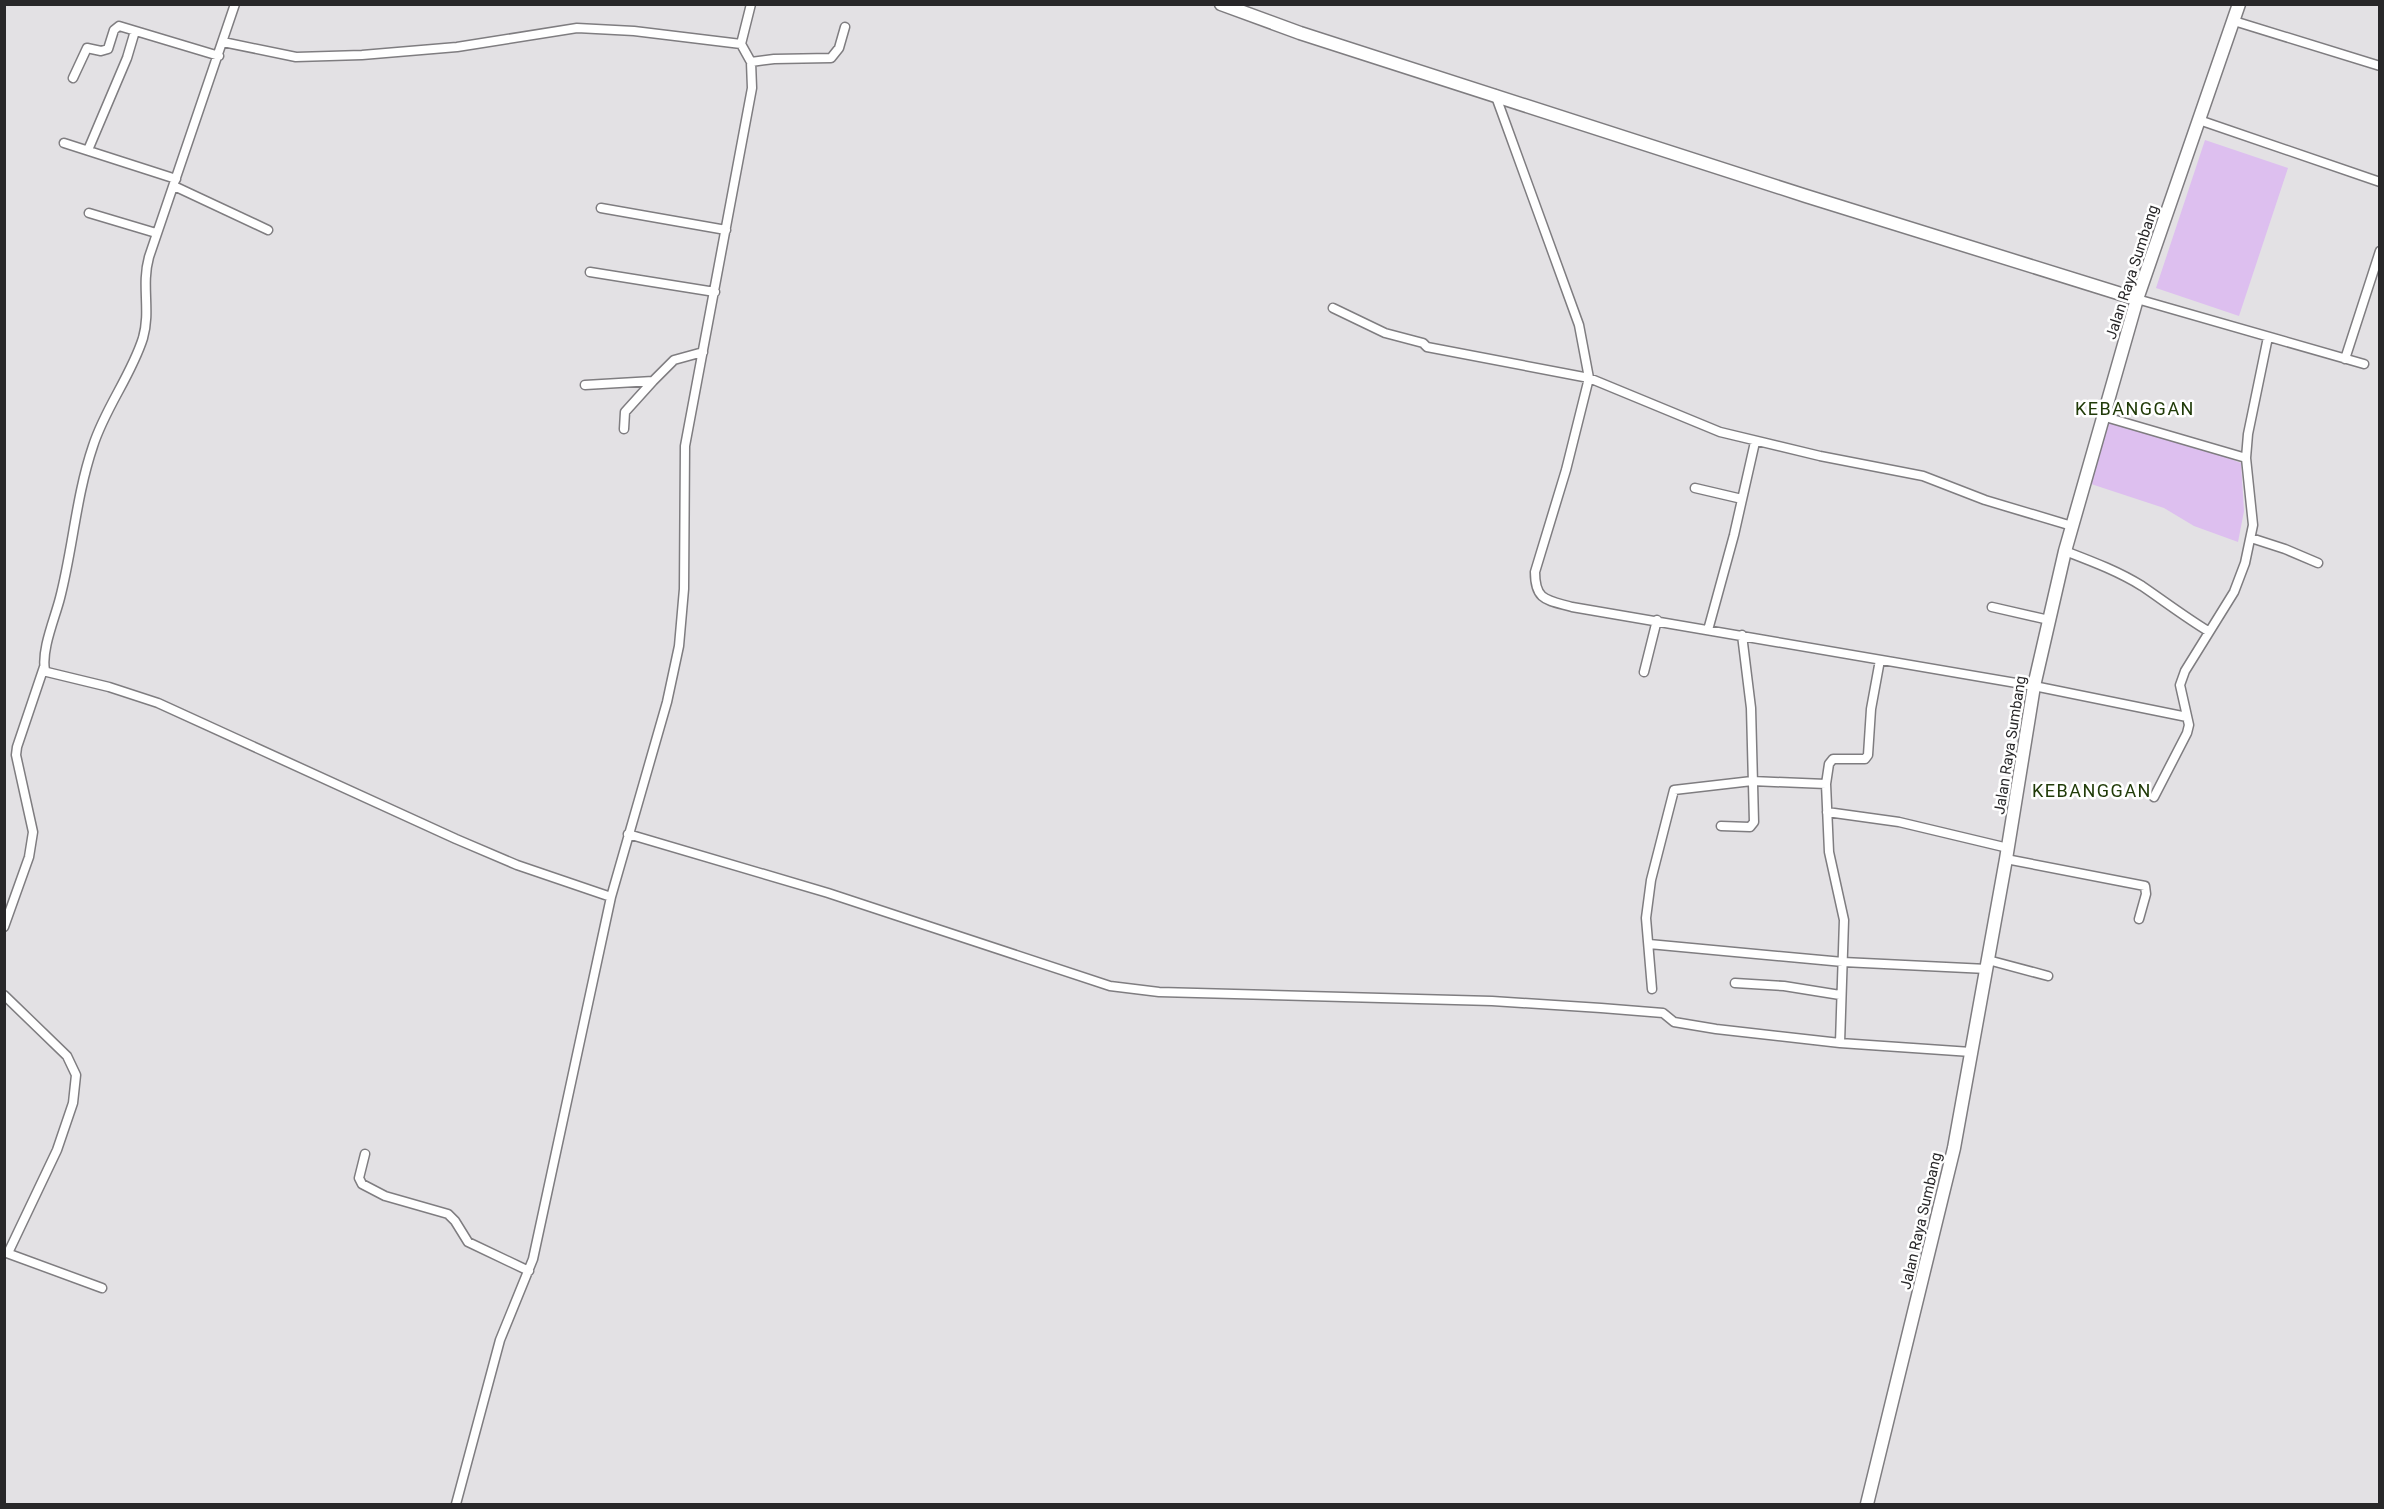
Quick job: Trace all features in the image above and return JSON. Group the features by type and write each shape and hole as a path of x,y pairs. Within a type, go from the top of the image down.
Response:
{"street":[{"path":"4,927 28,857 33,832 16,755 17,747 44,667 74,536 77,502 93,445 133,364 146,327 145,270 235,4"},
{"path":"456,1504 500,1340 529,1271 611,897 667,702 668,687 679,646 684,589 686,446 752,88 751,62 741,44 751,4"},
{"path":"1221,4 1300,33 1806,196 2137,299 2364,364"},
{"name":"Jalan Raya Sumbang","path":"1867,1504 1952,1160 1988,964 2034,686 2065,551 2137,299 2239,4"},
{"path":"2234,21 2379,66"},
{"path":"73,78 87,48 102,51 108,49 114,30 119,26 219,56"},
{"path":"751,62 774,59 831,58 839,48 845,27"},
{"path":"223,42 296,57 362,55 457,47 577,28 634,31 741,44"},
{"path":"88,150 127,58 135,32"},
{"path":"1494,94 1579,325 1589,378 1566,470 1535,572 1535,589 1549,601 2034,686 2187,717"},
{"path":"2199,120 2379,182"},
{"path":"64,143 175,183 268,230"},
{"path":"602,208 726,230"},
{"path":"89,213 156,233"},
{"path":"2345,359 2379,251"},
{"path":"590,273 715,292"},
{"path":"1333,308 1385,333 1427,347 1589,378 1720,432 1755,442 1923,476 1985,500 2072,526"},
{"path":"2154,797 2189,725 2180,685 2185,671 2234,591 2245,563 2253,525 2246,458 2248,434 2268,337"},
{"path":"624,429 626,412 674,360 703,352"},
{"path":"585,385 653,381"},
{"path":"2102,416 2246,458"},
{"path":"1708,630 1755,442"},
{"path":"1695,488 1742,499"},
{"path":"2251,538 2318,563"},
{"path":"2065,551 2099,564 2141,586 2170,608 2208,631"},
{"path":"1992,607 2049,620"},
{"path":"1644,672 1658,620"},
{"path":"1721,826 1750,827 1752,825 1751,708 1742,635"},
{"path":"1840,1043 1844,920 1829,852 1826,784 1828,764 1833,759 1867,758 1871,709 1880,660"},
{"path":"44,667 47,672 109,687 158,703 456,839 517,865 611,897"},
{"path":"1652,989 1646,918 1651,880 1674,790 1752,782 1826,784"},
{"path":"1827,812 1899,822 2007,854 2145,886 2146,894 2139,919"},
{"path":"628,834 828,892 1112,986 1159,992 1507,1002 1664,1013 1674,1022 1700,1026 1840,1043 1971,1052"},
{"path":"1649,944 1843,962 1988,964 2048,976"},
{"path":"1735,983 1784,986 1840,995"},
{"path":"4,995 67,1056 76,1075 73,1104 57,1150 6,1253 102,1288"},
{"path":"365,1154 359,1178 362,1184 385,1196 448,1214 468,1242 529,1271"}],"shaded area":[{"path":"2205,140 2288,168 2239,316 2156,288"},
{"path":"2107,421 2205,449 2241,463 2244,511 2238,542 2194,526 2164,508 2088,483"}],"district":[{"name":"KEBANGGAN","path":"2135,409"},
{"name":"KEBANGGAN","path":"2092,791"}]}
